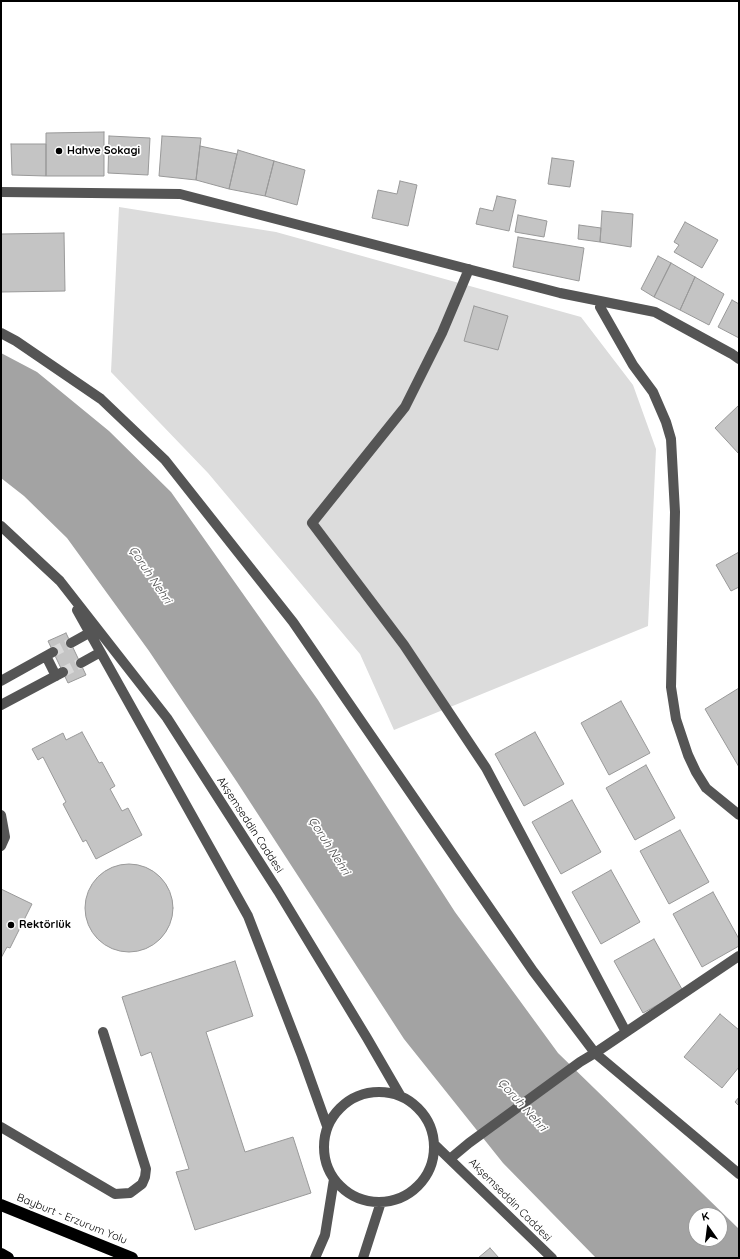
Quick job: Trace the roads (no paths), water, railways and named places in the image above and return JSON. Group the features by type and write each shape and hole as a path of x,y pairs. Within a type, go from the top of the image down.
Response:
{"highway":[{"name":"Bayburt - Erzurum Yolu","path":"1,1205 132,1258"},
{"path":"1,1254 8,1258"}],"street":[{"path":"1,192 180,194 560,292 655,312 739,359"},
{"path":"469,269 442,333 405,407 312,523 404,645 486,768 626,1032"},
{"path":"604,302 600,307 633,365 652,392 666,422 671,439 675,512 671,687 676,719 691,761 706,788 739,815"},
{"path":"1,333 16,340 100,399 165,460 292,622 529,965 595,1053 739,1174"},
{"name":"Akşemseddin Caddesi","path":"1,526 60,581 166,718 278,891 367,1038 400,1096"},
{"name":"Akşemseddin Caddesi","path":"60,581 248,916 302,1056 327,1126"},
{"path":"71,643 89,633"},
{"path":"81,663 100,653"},
{"path":"1,681 50,654 59,674 1,705"},
{"path":"1,815 5,838 1,846"},
{"path":"451,1158 580,1062 739,956"},
{"path":"1,1127 115,1194 130,1192 142,1184 145,1178 146,1169 103,1032"},
{"name":"Akşemseddin Caddesi","path":"378,1092 400,1096 417,1107 429,1124 434,1144 431,1165 420,1184 402,1197 381,1202 363,1200 346,1192 334,1179 326,1162 324,1144 327,1126 339,1108 357,1096 378,1092"},
{"name":"Akşemseddin Caddesi","path":"434,1144 451,1158 552,1258"},
{"path":"315,1258 325,1236 334,1179"},
{"path":"363,1258 381,1202"}],"water":[{"name":"Çoruh Nehri","path":"1,353 37,372 109,431 171,492 318,700 455,912 558,1053 716,1207 688,1207 688,1247 728,1247 728,1218 739,1229 739,1258 596,1258 503,1163 404,1039 237,782 149,651 67,538 24,496 1,478"}],"tunnel":[{"path":"53,652 71,643"},
{"path":"63,672 81,663"}],"place":[{"name":"Hahve Sokagi","path":"59,151"},
{"name":"Rektörlük","path":"11,925"}]}
